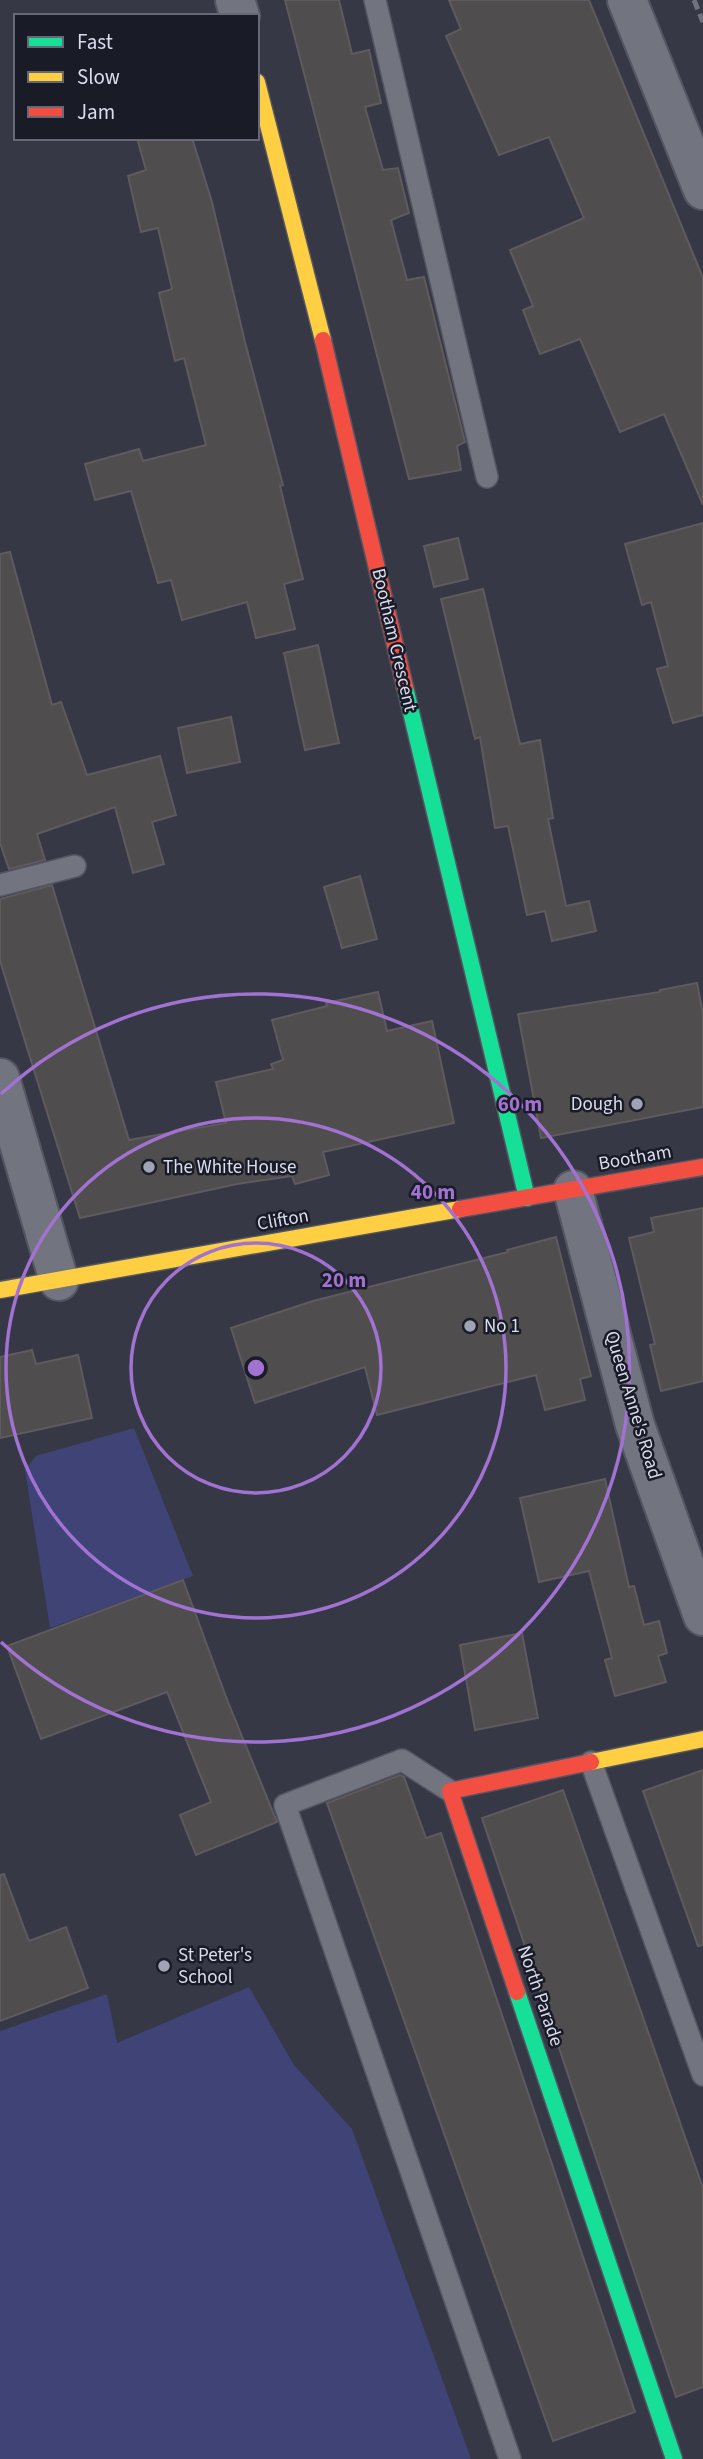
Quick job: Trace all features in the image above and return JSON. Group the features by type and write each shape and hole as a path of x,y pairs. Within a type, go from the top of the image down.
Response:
{"street":[{"path":"627,0 703,190"},
{"name":"Bootham Crescent","path":"259,90 298,237 527,1198"},
{"path":"0,1078 59,1281"},
{"name":"Bootham","path":"573,1190 703,1167"},
{"name":"Clifton","path":"0,1290 573,1190"},
{"name":"Queen Anne's Road","path":"573,1190 635,1425 703,1616"},
{"path":"450,1791 703,1739"},
{"name":"North Parade","path":"450,1791 674,2459"}],"lane":[{"path":"374,0 487,477"},
{"path":"0,885 75,866"},
{"path":"450,1791 402,1759 285,1805 510,2459"},
{"path":"591,1762 703,2075"}],"shaded area":[{"path":"134,1428 193,1576 50,1628 25,1470 36,1456"},
{"path":"249,1987 294,2065 352,2129 471,2459 0,2459 0,2031 107,1994 117,2043"}],"building":[{"path":"285,0 339,0 352,54 369,50 381,103 365,107 383,170 398,168 409,213 391,220 407,280 424,277 465,442 457,446 461,470 409,479"},
{"path":"449,0 589,0 703,278 703,505 664,414 620,432 580,339 540,354 523,310 533,306 510,250 584,218 549,137 499,155 446,36 461,29"},
{"path":"138,140 193,140 212,202 283,485 280,486 303,579 284,584 295,629 256,638 247,602 182,620 171,580 158,583 131,491 95,500 85,464 139,449 143,461 206,445 184,358 175,361 159,293 172,289 158,228 141,232 128,176 146,170"},
{"path":"703,523 703,715 673,723 657,669 668,666 651,602 642,605 625,544"},
{"path":"458,538 468,579 434,587 424,546"},
{"path":"10,552 52,705 61,702 87,775 160,756 176,815 152,822 164,864 133,873 115,807 37,834 45,860 9,869 0,843 0,554"},
{"path":"483,589 520,744 540,740 553,818 548,819 566,906 589,901 596,931 552,941 545,911 527,915 508,826 495,828 480,737 475,739 441,599"},
{"path":"318,645 339,743 305,750 284,653"},
{"path":"231,717 240,762 187,773 178,728"},
{"path":"360,876 377,939 342,948 324,887"},
{"path":"52,885 129,1140 226,1123 216,1082 273,1069 271,1064 283,1060 272,1020 327,1006 326,1003 378,992 387,1031 432,1021 454,1123 323,1152 329,1175 295,1184 292,1176 237,1184 80,1218 0,961 0,899"},
{"path":"697,983 703,1014 703,1107 541,1138 518,1014 660,992"},
{"path":"703,1208 703,1381 661,1391 650,1345 655,1344 629,1238 654,1232 651,1218"},
{"name":"No 1","path":"556,1237 591,1376 580,1379 585,1400 545,1410 536,1375 377,1415 365,1367 255,1403 231,1328 313,1301 508,1252 507,1250"},
{"path":"32,1350 36,1364 78,1355 92,1418 0,1438 0,1357"},
{"path":"605,1479 629,1587 634,1586 644,1625 659,1621 667,1653 658,1656 666,1682 615,1696 605,1660 612,1658 589,1571 539,1582 520,1498"},
{"path":"183,1580 228,1702 277,1822 196,1855 180,1815 211,1802 167,1692 41,1739 7,1646"},
{"path":"522,1633 538,1718 475,1730 460,1645"},
{"path":"703,1770 703,1945 698,1946 643,1791"},
{"path":"400,1775 404,1777 426,1838 441,1833 635,2412 553,2441 327,1803"},
{"path":"563,1790 703,2188 703,2387 676,2397 482,1818"},
{"path":"4,1874 29,1941 66,1927 88,1988 0,2021 0,1875"}],"railway":[{"path":"694,0 703,22"}],"traffic: fast":[{"path":"405,687 527,1198"},
{"path":"517,1992 674,2459"}],"traffic: slow":[{"path":"259,90 323,340"},
{"path":"0,1290 460,1209"},
{"path":"591,1762 703,1739"}],"traffic: jam":[{"path":"323,340 405,687"},
{"path":"460,1209 703,1167"},
{"path":"517,1992 450,1791 591,1762"}],"place":[{"name":"Dough","path":"637,1104"},
{"name":"The White House","path":"149,1167"},
{"name":"No 1","path":"470,1326"},
{"name":"St Peter's School","path":"164,1966"}]}
